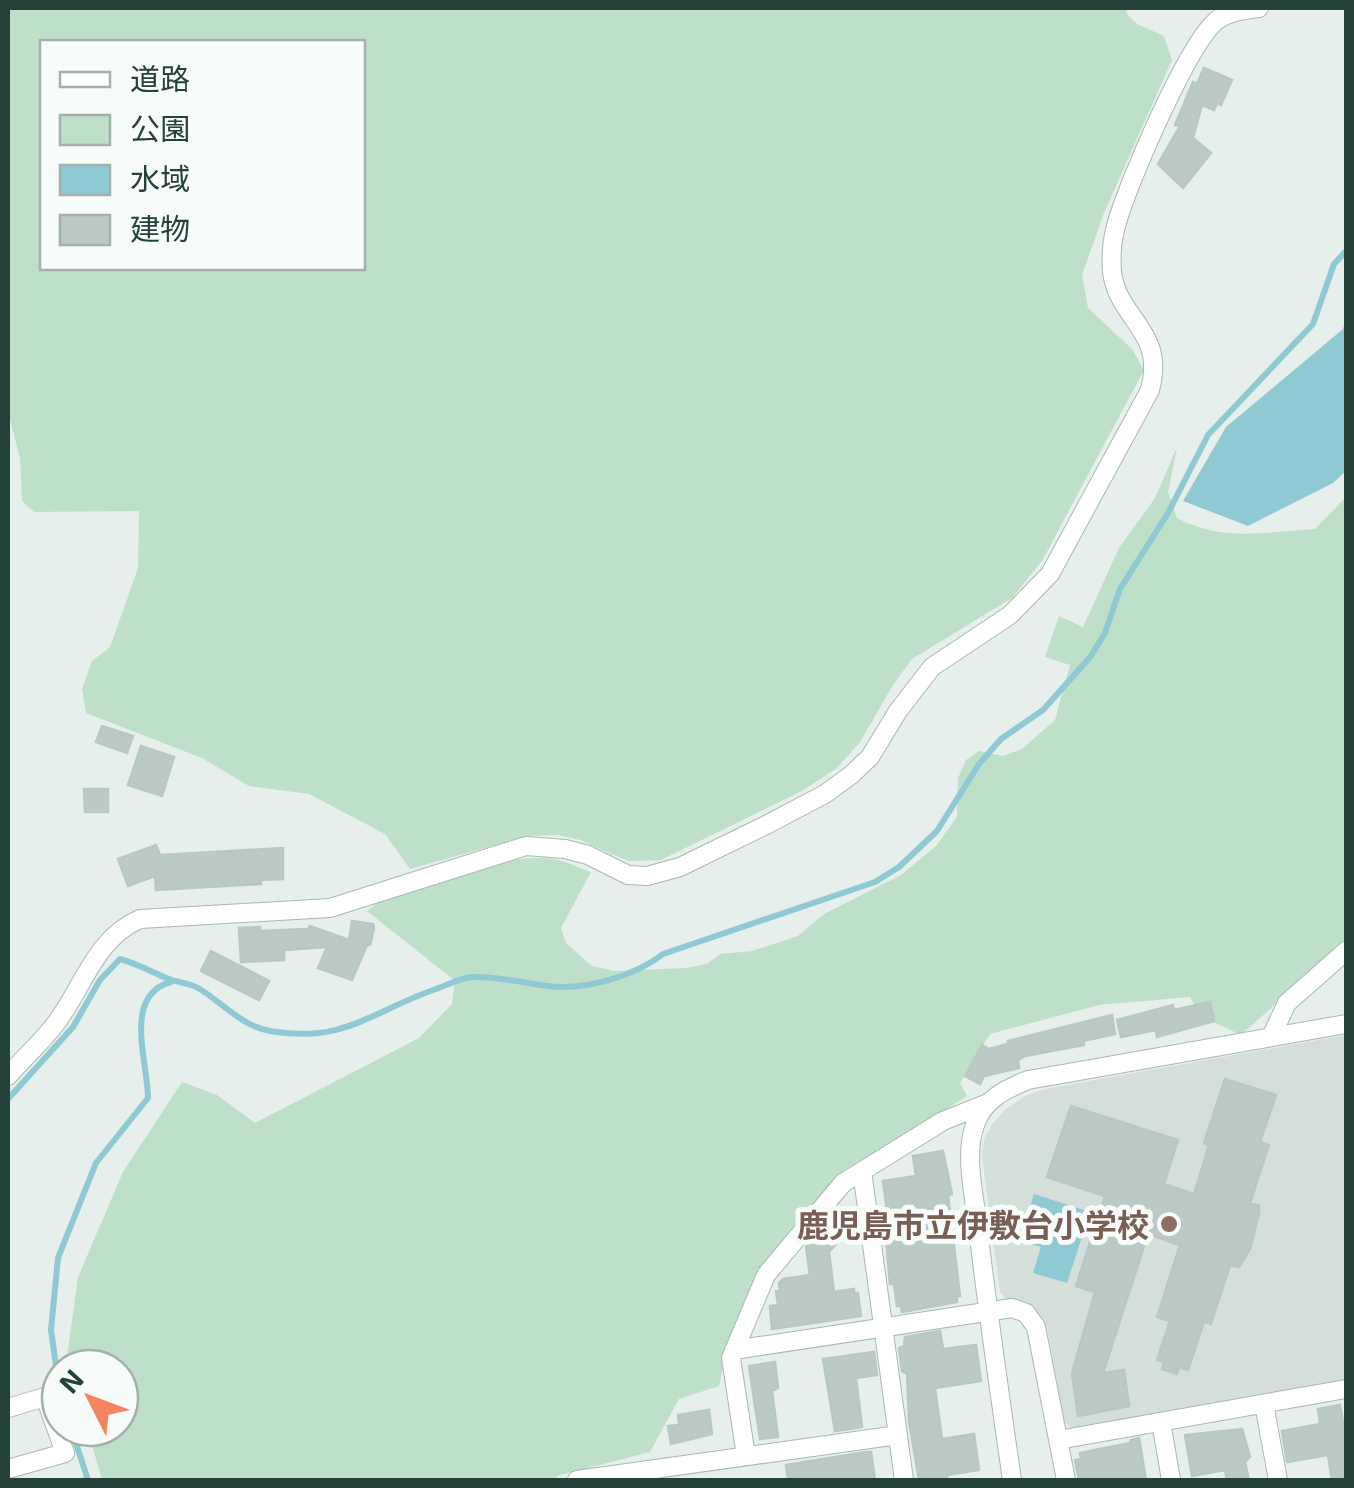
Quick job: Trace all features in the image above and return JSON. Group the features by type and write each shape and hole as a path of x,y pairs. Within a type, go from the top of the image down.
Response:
{"street":[{"path":"8,1076 60,1019 107,942 120,928 140,919 330,908 526,846 565,849 588,855 628,875 647,876 680,867 766,825 826,794 851,775 870,757 898,711 932,667 1010,615 1050,574 1150,390 1156,371 1153,350 1112,275 1115,227 1182,73 1204,35 1217,20 1229,14 1259,8"},
{"path":"1271,1037 1287,1002 1346,950"},
{"path":"1012,1480 970,1150 976,1121 989,1102 1003,1090 1028,1080 1346,1024"},
{"path":"746,1456 731,1358 766,1275 844,1184 862,1170 943,1121 989,1102"},
{"path":"862,1170 904,1480"},
{"path":"734,1350 1012,1308 1026,1313 1036,1327 1066,1480"},
{"path":"1058,1440 1346,1389"},
{"path":"8,1408 46,1398 65,1453 8,1469"},
{"path":"1264,1404 1278,1480"},
{"path":"1161,1422 1172,1480"},
{"path":"578,1480 898,1435"}],"shaded area":[{"name":"鹿児島市立伊敷台小学校","path":"1346,1035 1346,1379 1073,1429 1064,1421 1047,1326 1021,1301 1007,1300 1000,1292 982,1157 984,1139 993,1123 1025,1096 1045,1089"}],"green space":[{"path":"8,8 1128,8 1126,13 1137,24 1164,36 1172,60 1104,213 1082,275 1088,308 1132,349 1144,370 1042,561 1012,598 912,659 860,742 837,768 802,791 661,860 628,861 580,840 558,835 527,836 410,869 385,834 309,794 249,786 202,758 86,713 82,689 92,661 110,647 138,568 139,511 34,512 22,501 20,458 8,412"},
{"path":"1177,447 1168,492 1177,518 1194,525 1244,534 1315,529 1346,497 1346,941 1241,1035 1201,1016 1190,997 1099,1005 990,1034 960,1083 967,1096 886,1147 761,1271 729,1338 719,1386 679,1399 650,1452 557,1476 555,1480 102,1480 93,1448 140,1448 140,1348 68,1348 78,1277 123,1172 182,1082 217,1095 255,1123 419,1038 452,1004 455,981 367,911 377,903 487,865 532,858 558,860 591,872 561,928 566,943 592,966 614,971 686,968 707,964 720,954 752,951 798,936 824,914 901,875 936,846 957,817 958,778 966,760 979,751 1003,756 1022,749 1055,720 1070,665 1045,657 1059,616 1083,627 1119,548 1155,498"}],"water":[{"path":"1346,318 1346,471 1333,483 1248,526 1183,501 1226,427 1343,329"},
{"path":"1034,1194 1090,1212 1067,1283 1033,1273 1041,1247 1020,1240"}],"building":[{"path":"1204,68 1232,80 1221,105 1217,103 1214,110 1202,105 1193,138 1211,153 1183,188 1158,164 1180,126 1175,125 1193,82 1197,84"},
{"path":"102,726 133,736 127,753 96,742"},
{"path":"141,746 174,757 162,796 128,785"},
{"path":"84,789 108,789 108,812 85,812"},
{"path":"156,845 160,855 283,848 283,879 260,880 261,884 156,890 155,876 128,886 118,859"},
{"path":"352,921 373,924 374,928 352,980 318,968 327,947 284,950 284,960 241,962 239,928 260,927 260,931 310,926 349,940"},
{"path":"211,951 269,981 259,1000 201,971"},
{"path":"1210,1002 1214,1021 1157,1037 1156,1030 1121,1037 1117,1020 1173,1005 1174,1010"},
{"path":"1112,1015 1115,1034 1083,1041 1084,1045 1025,1056 1018,1060 1019,1068 984,1076 980,1084 965,1076 982,1045 989,1049"},
{"path":"1225,1079 1276,1095 1260,1142 1269,1145 1250,1203 1259,1206 1259,1213 1250,1249 1239,1267 1230,1265 1211,1324 1204,1321 1188,1370 1179,1367 1177,1374 1162,1369 1164,1362 1157,1360 1170,1321 1157,1317 1180,1245 1148,1234 1103,1373 1124,1370 1129,1406 1078,1416 1072,1373 1095,1292 1076,1286 1105,1196 1047,1177 1071,1106 1178,1140 1164,1184 1194,1194 1209,1145 1204,1143"},
{"path":"943,1151 952,1194 948,1195 960,1296 957,1302 902,1312 901,1306 897,1306 894,1284 890,1284 883,1181 916,1176 913,1156"},
{"path":"841,1209 856,1221 829,1252 834,1292 854,1289 861,1316 772,1329 770,1306 778,1305 779,1283 810,1275 806,1247"},
{"path":"940,1331 943,1349 976,1345 981,1381 935,1388 942,1439 974,1434 979,1470 947,1475 947,1480 919,1480 909,1421 907,1374 902,1371 899,1348 904,1346 905,1337"},
{"path":"874,1352 877,1375 856,1378 862,1427 835,1431 823,1359"},
{"path":"775,1362 778,1388 772,1391 778,1437 760,1439 749,1366"},
{"path":"1340,1405 1346,1439 1346,1480 1332,1480 1328,1455 1287,1462 1282,1431 1320,1424 1318,1409"},
{"path":"709,1410 712,1434 671,1444 668,1426 679,1425 678,1415"},
{"path":"1242,1429 1250,1457 1245,1462 1249,1480 1227,1480 1225,1470 1192,1476 1185,1435"},
{"path":"1139,1438 1146,1480 1079,1480 1075,1460 1081,1459 1080,1453"},
{"path":"871,1452 875,1480 788,1480 786,1465"}],"waterway":[{"path":"8,1099 73,1027 100,980 120,959 198,988 260,1028 318,1033 357,1023 468,978 562,987 608,980 663,954 875,882 899,867 937,831 979,764 1001,739 1043,710 1091,656 1105,633 1120,589 1168,513 1208,435 1313,324 1334,264 1346,251"},
{"path":"54,1348 51,1330 58,1258 96,1163 148,1098 142,1015 156,989 171,982"},
{"path":"78,1448 88,1480"}],"place":[{"name":"鹿児島市立伊敷台小学校","path":"1169,1224"}]}
